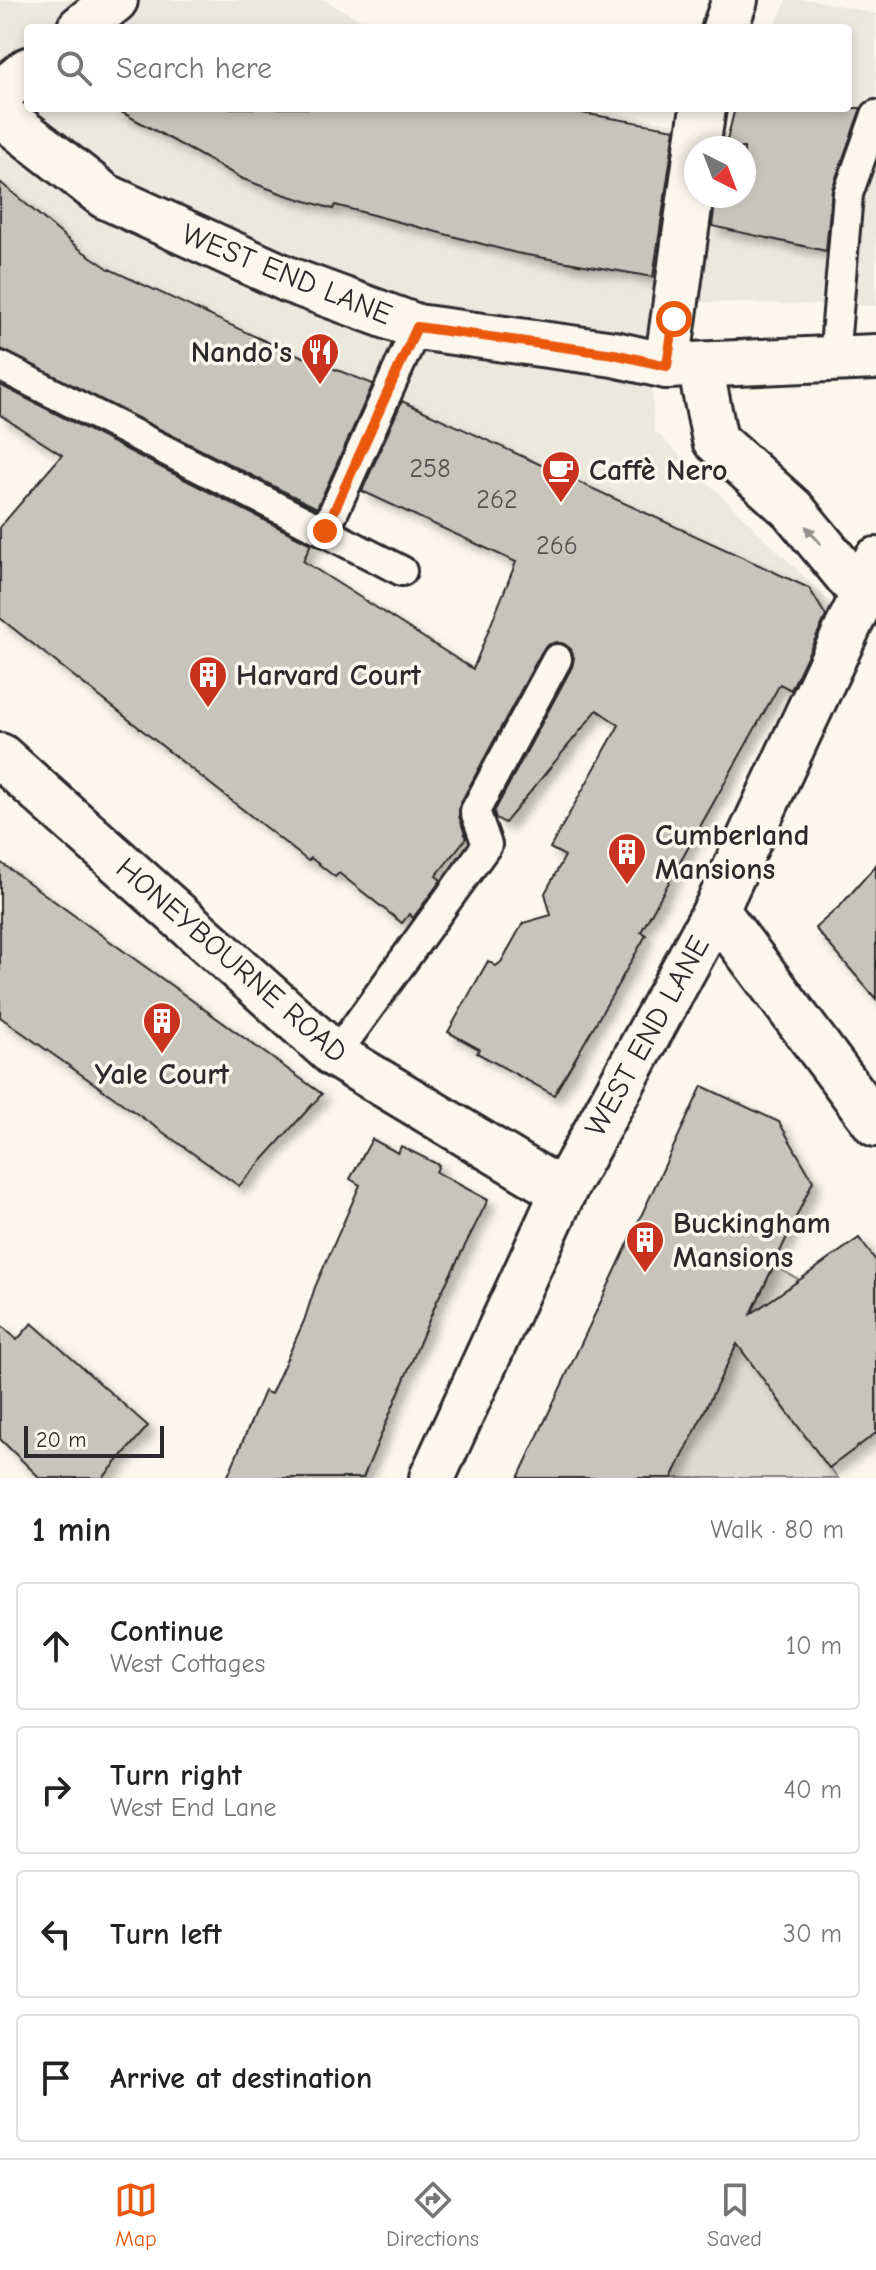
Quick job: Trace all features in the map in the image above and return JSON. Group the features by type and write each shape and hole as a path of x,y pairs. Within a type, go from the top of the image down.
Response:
{"street":[{"path":"85,24 115,0"},
{"path":"726,24 735,0"},
{"path":"0,93 24,73"},
{"path":"699,136 702,112"},
{"name":"WEST END LANE","path":"0,114 105,196 289,280 417,327 684,366 855,358"},
{"path":"684,366 693,208"},
{"name":"WEST END LANE","path":"432,1478 563,1192 716,910 869,577 715,440 684,366"},
{"name":"HONEYBOURNE ROAD","path":"0,756 335,1055 563,1192"},
{"path":"716,910 876,1124"}],"lane":[{"path":"855,358 848,194 876,115"},
{"path":"325,531 417,327"},
{"path":"0,366 402,571"},
{"path":"335,1055 487,845 475,811 557,659"}],"shaded area":[{"path":"0,0 324,0 369,24 24,24 24,112 609,112 729,133 734,112 852,112 852,24 775,24 787,0 814,0 876,14 876,306 649,301 654,430 830,602 836,637 820,668 491,493 62,291 0,244"},
{"path":"774,1266 800,1280 779,1364 777,1399 838,1478 672,1478"}],"building":[{"path":"852,108 861,108 832,189 826,251 712,226 714,208 756,208 756,136 728,136 734,112 852,112"},
{"path":"121,112 576,112 675,129 653,277 516,253 335,205 333,209 243,179"},
{"path":"0,182 78,248 109,269 278,347 373,384 317,508 0,349"},
{"path":"0,385 311,544 303,561 473,669 516,562 362,491 402,401 809,588 826,616 791,690 780,684 641,932 646,935 554,1095 477,1053 479,1049 448,1032 488,961 496,966 501,962 523,923 551,915 545,893 565,856 550,848 619,725 597,710 505,823 496,818 494,812 572,667 574,658 571,649 556,642 542,651 460,804 459,816 466,838 436,876 441,880 413,918 409,914 402,923 339,873 335,877 311,858 308,861 0,618 0,527 62,455 0,415"},
{"name":"Yale Court","path":"0,862 322,1094 239,1186 0,1017"},
{"path":"876,865 876,999 815,928 841,905"},
{"name":"Buckingham Mansions","path":"702,1086 779,1122 813,1181 751,1314 859,1238 876,1261 876,1433 829,1468 737,1344 672,1478 518,1478"},
{"path":"372,1139 398,1153 401,1146 439,1165 436,1172 488,1200 437,1301 363,1478 227,1478 264,1391 271,1394 304,1321 315,1287 360,1185 350,1179"},
{"path":"32,1323 148,1426 103,1478 40,1478 0,1439 0,1324 17,1340"}],"place":[{"name":"Nando's","path":"320,386"},
{"name":"Caffè Nero","path":"561,504"},
{"name":"Harvard Court","path":"208,709"},
{"name":"Cumberland Mansions","path":"627,886"},
{"name":"Yale Court","path":"162,1055"},
{"name":"Buckingham Mansions","path":"645,1274"}],"route":[{"path":"325,531 417,327 614,354 667,366 674,319"}]}
